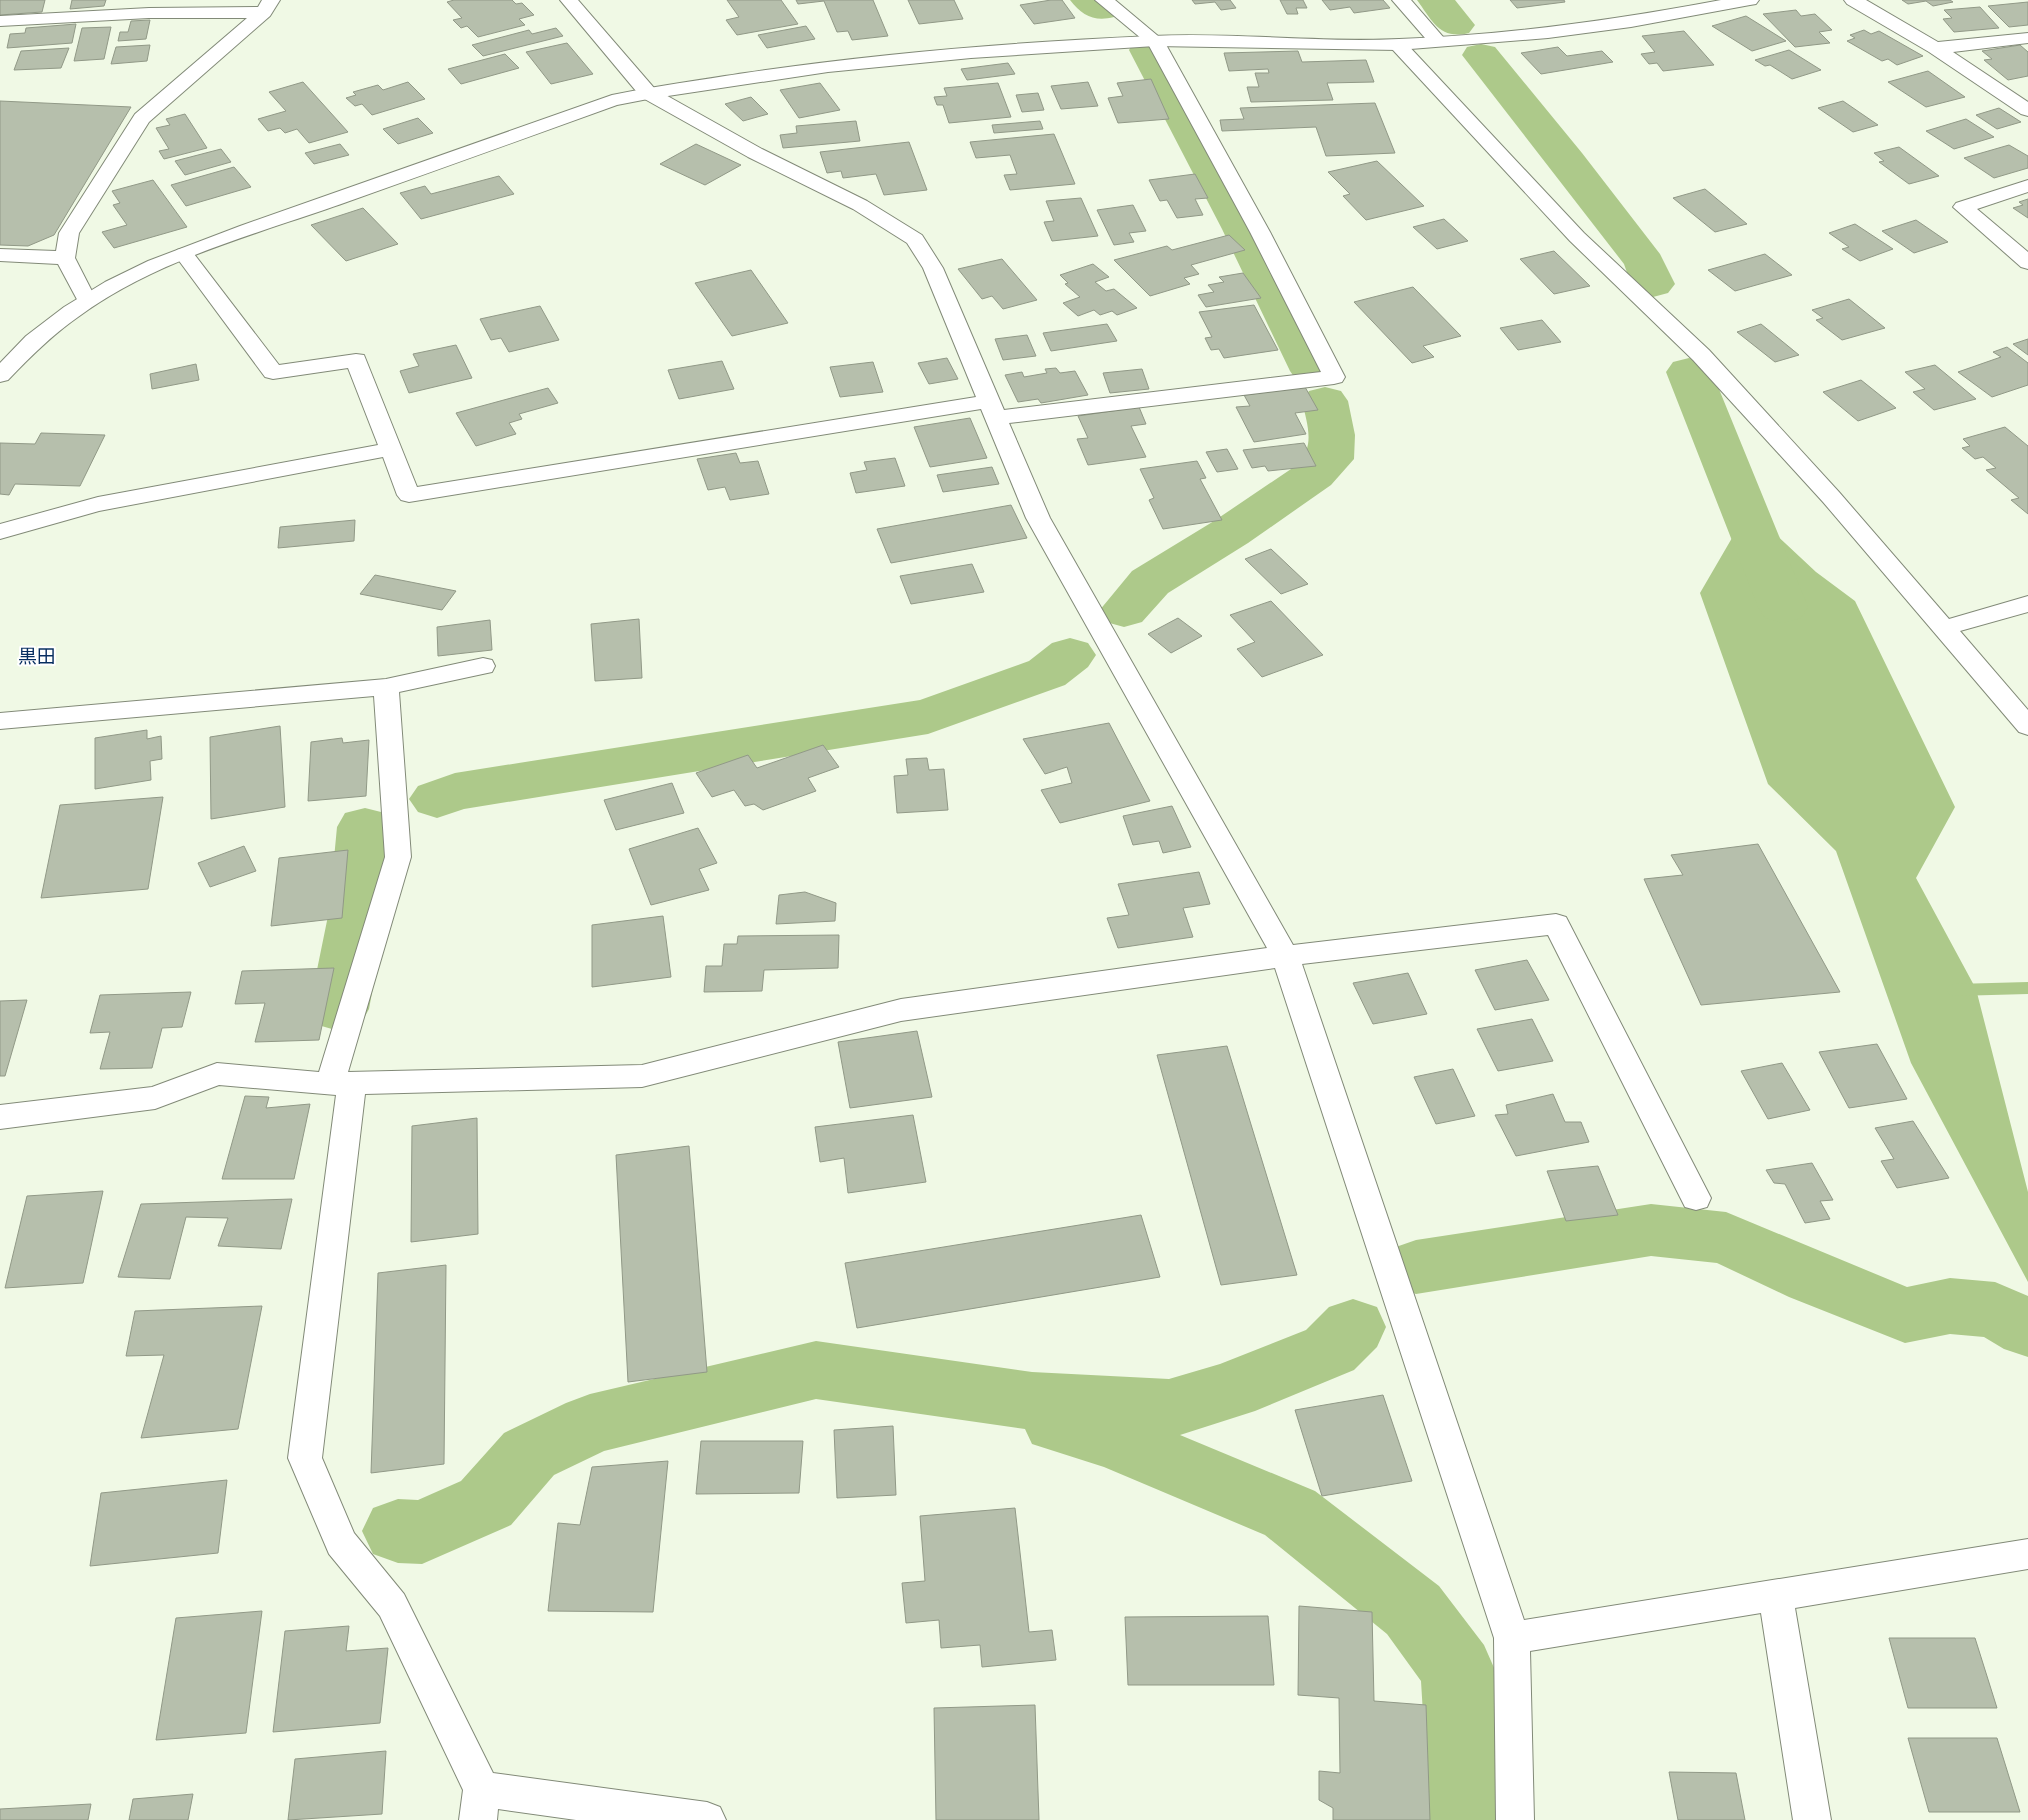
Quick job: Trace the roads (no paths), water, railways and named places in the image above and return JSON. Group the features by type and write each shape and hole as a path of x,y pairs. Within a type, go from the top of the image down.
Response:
{"street":[{"path":"569,0 648,93 755,153 860,205 915,239 933,268 1038,518 1285,956 1512,1638 1516,1820"},
{"path":"184,254 273,372 356,360 410,495 992,409 1334,377 1260,232 1155,41 1104,0"},
{"path":"1401,0 1438,42"},
{"path":"0,375 18,353 86,301 184,254 612,101 648,93 828,66 972,53 1155,41 1398,45 1548,33 1631,22 1750,0"},
{"path":"1853,0 1935,48 2028,110"},
{"path":"0,21 267,6"},
{"path":"86,301 65,258 69,233 142,118 267,6"},
{"path":"1935,48 2028,38"},
{"path":"1398,45 1577,238 1701,355 1831,497 2028,726"},
{"path":"2028,186 1963,207 2028,263"},
{"path":"0,255 65,258"},
{"path":"0,532 29,522 98,504 391,449"},
{"path":"1944,628 2028,604"},
{"path":"0,721 386,687 483,666"},
{"path":"386,687 398,857 341,1083 304,1458 342,1543 392,1605 480,1805 707,1820"},
{"path":"0,1117 155,1098 217,1074 341,1083 642,1076 901,1010 1285,956 1556,924 1696,1198"},
{"path":"1512,1638 2028,1554"},
{"path":"1775,1596 1812,1820"}],"waterway":[{"path":"1089,0 1101,9"},
{"path":"1436,0 1456,25"},
{"path":"1148,50 1243,229 1313,371"},
{"path":"1481,55 1568,162 1645,263 1653,284"},
{"path":"1689,372 1783,607"},
{"path":"1124,611 1150,582 1231,532 1314,475 1330,459 1332,435 1325,401"},
{"path":"437,799 455,792 928,716 1047,673 1070,655"},
{"path":"339,1009 358,911 365,827"},
{"path":"1955,990 2028,988"},
{"path":"1416,1267 1651,1230 1726,1238 1812,1278 1905,1315 1950,1306 1995,1310 2028,1329"},
{"path":"398,1531 422,1532 486,1503 529,1454 590,1424 816,1370 1032,1401 1169,1409 1231,1390 1330,1350 1353,1327"},
{"path":"1056,1423 1116,1440 1290,1513 1413,1610 1458,1670 1467,1797 1466,1820"}],"district":[{"name":"黒田","path":"37,656"}]}
